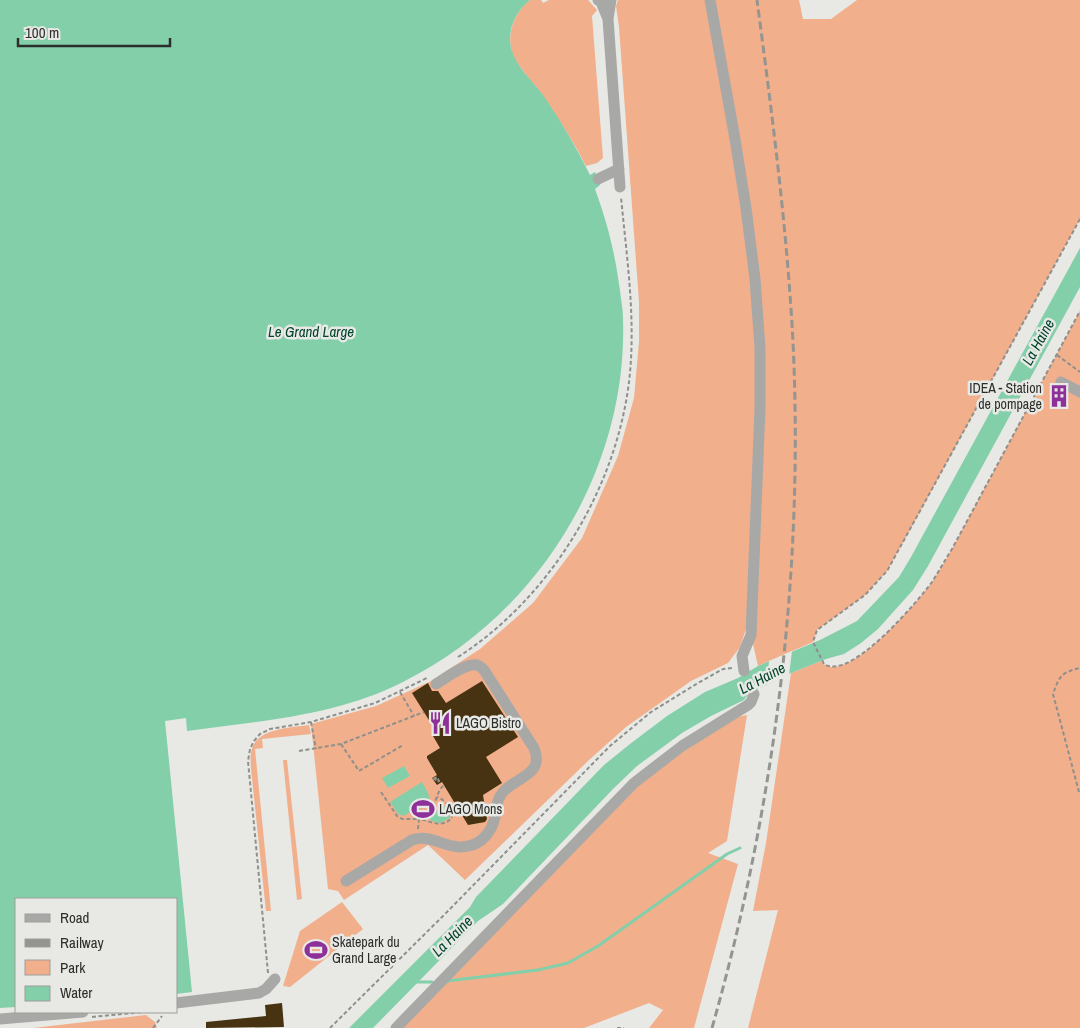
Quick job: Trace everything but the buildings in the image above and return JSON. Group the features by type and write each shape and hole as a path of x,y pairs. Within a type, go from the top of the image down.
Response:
{"street":[{"path":"598,0 601,2 608,19"},
{"path":"611,0 608,19 620,187"},
{"path":"710,0 734,129 746,208 755,279 760,348 760,408 751,636 742,656 744,671"},
{"path":"598,179 619,168"},
{"path":"1061,382 1080,392"},
{"path":"346,881 412,840 420,837 459,847 478,842 485,837 492,826 497,800 503,791 532,771 536,764 538,756 534,748 484,670 477,666 468,666 432,681"},
{"path":"396,1028 634,783 682,746 748,705 754,694"},
{"path":"178,1003 259,993 266,989 271,977"},
{"path":"0,1019 71,1013"}],"path":[{"path":"458,657 482,642 520,606 549,573 573,538 609,464 623,414 631,360 631,316 620,187"},
{"path":"1080,219 886,571 865,595 817,630 812,642 821,661 828,667 847,664 868,649 896,624 932,581 952,549 1080,311"},
{"path":"1057,355 1080,372"},
{"path":"330,1028 610,746 651,712 698,682 724,669 740,668 744,671"},
{"path":"1079,792 1052,694 1057,682 1067,671 1080,668"},
{"path":"271,977 248,760 254,741 260,734 270,729 311,722 375,703 400,691 432,681"},
{"path":"400,691 414,716"},
{"path":"299,752 341,744 424,712"},
{"path":"311,722 316,748"},
{"path":"341,744 359,771 403,746"},
{"path":"436,778 437,782"},
{"path":"419,819 421,813 428,812 434,805 440,788 444,785"},
{"path":"380,792 402,819 419,819 443,824 452,818 451,810 445,800 437,796"},
{"path":"153,1028 162,1016"},
{"path":"617,1028 624,1028"}],"green space":[{"path":"530,0 541,0 543,3 549,0 588,0 597,10 592,16 603,158 597,163 586,166 557,117 513,56 510,39 511,30 518,13"},
{"path":"618,0 799,0 803,19 831,19 857,0 1080,0 1080,219 887,571 865,595 817,630 813,642 758,666 751,635 750,617 740,647 728,663 691,681 626,727 589,760 465,880 428,845 344,900 338,891 328,889 311,724 376,706 431,681 480,649 533,603 582,538 618,456 634,398 639,342 639,302 616,6"},
{"path":"1080,311 1080,1028 748,1028 778,910 753,911 766,843 791,673 821,661 832,667 846,664 880,640 924,592 935,578 952,549"},
{"path":"747,715 727,841 708,853 738,864 694,1028 649,1028 663,1010 649,1003 584,1028 396,1028 606,810 724,720"},
{"path":"309,725 311,734 262,739 263,748 255,749 271,911 266,911 251,769 251,753 259,738 266,734"},
{"path":"283,760 287,760 302,899 297,900"},
{"name":"Skatepark du Grand Large","path":"342,902 363,929 290,987 283,986 300,931"},
{"path":"146,1015 155,1022 157,1028 33,1028"}],"water":[{"name":"Le Grand Large","path":"0,0 530,0 517,15 512,27 510,41 513,55 562,124 590,175 595,172 600,185 595,189 616,264 623,319 621,375 610,430 591,483 566,532 533,578 495,618 451,653 403,682 351,703 297,716 187,731 186,718 165,721 192,992 178,994 178,898 15,898 15,1007 0,1008"},
{"name":"La Haine","path":"1080,248 1080,287 928,566 913,590 878,629 844,654 791,673 749,693 744,700 682,733 637,766 503,904 478,921 373,1028 349,1028 470,907 476,897 604,765 667,716 705,692 738,678 758,666 820,640 857,621 899,577"},
{"path":"404,766 410,776 388,788 382,778"},
{"path":"422,782 428,793 430,804 404,816 398,814 390,802"},
{"path":"441,805 446,808 450,818 440,823 431,821 430,814 437,811"}],"pier":[{"path":"792,651 789,675 767,685 769,661"}],"waterway":[{"path":"447,981 538,970 568,963 598,946 727,854 740,848"},
{"path":"415,982 432,982"}],"railway":[{"path":"712,1028 734,944 753,859 768,774 789,602 794,515 795,428 793,342 787,256 757,0"}],"place":[{"name":"IDEA - Station de pompage","path":"1059,396"},
{"name":"LAGO Bistro","path":"440,723"},
{"name":"LAGO Mons","path":"423,809"},
{"name":"Skatepark du Grand Large","path":"316,950"}]}
